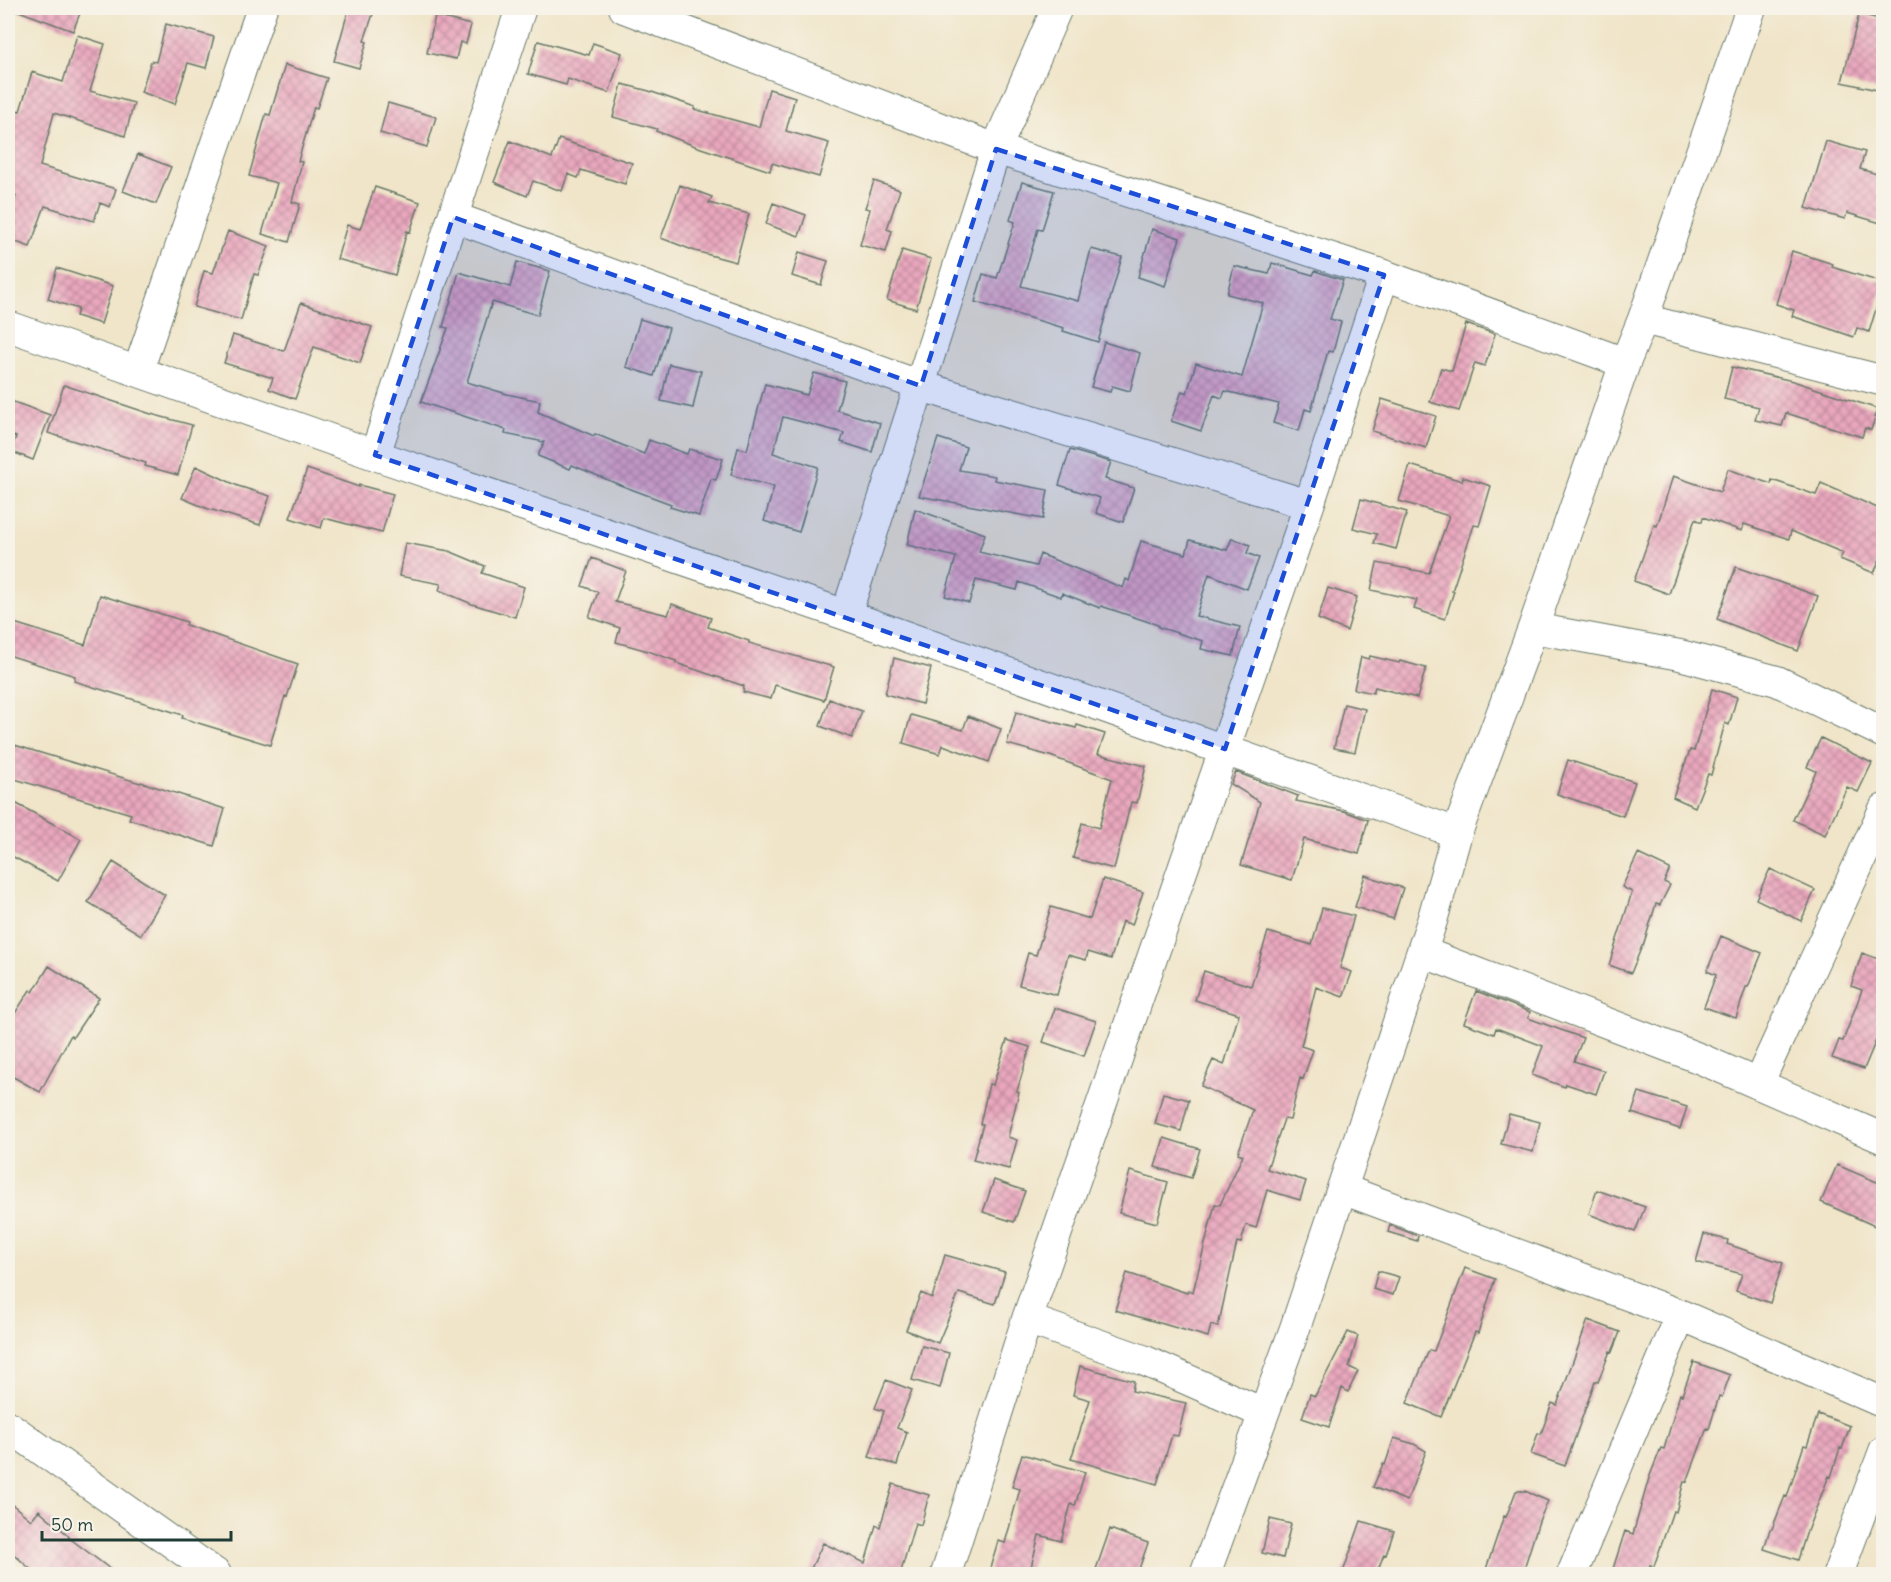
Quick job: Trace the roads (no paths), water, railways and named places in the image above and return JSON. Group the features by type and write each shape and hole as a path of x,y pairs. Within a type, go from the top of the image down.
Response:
{"street":[{"path":"138,371 262,8"},
{"path":"375,455 521,8"},
{"path":"624,8 996,149 1383,275 1625,363"},
{"path":"846,615 996,149 1057,8"},
{"path":"1205,1575 1294,1331 1422,952 1457,833 1533,628 1751,8"},
{"path":"453,217 921,386 1309,505"},
{"path":"946,1575 1027,1319 1309,505 1383,275"},
{"path":"1643,319 1884,381"},
{"path":"8,326 375,455 846,615 1457,833"},
{"path":"1533,628 1680,655 1777,681 1884,733"},
{"path":"1758,1084 1884,809"},
{"path":"1422,952 1701,1059 1884,1139"},
{"path":"1342,1189 1681,1315 1884,1403"},
{"path":"1572,1575 1681,1315"},
{"path":"1027,1319 1143,1360 1263,1413"},
{"path":"8,1426 216,1575"},
{"path":"1838,1575 1884,1451"}]}
